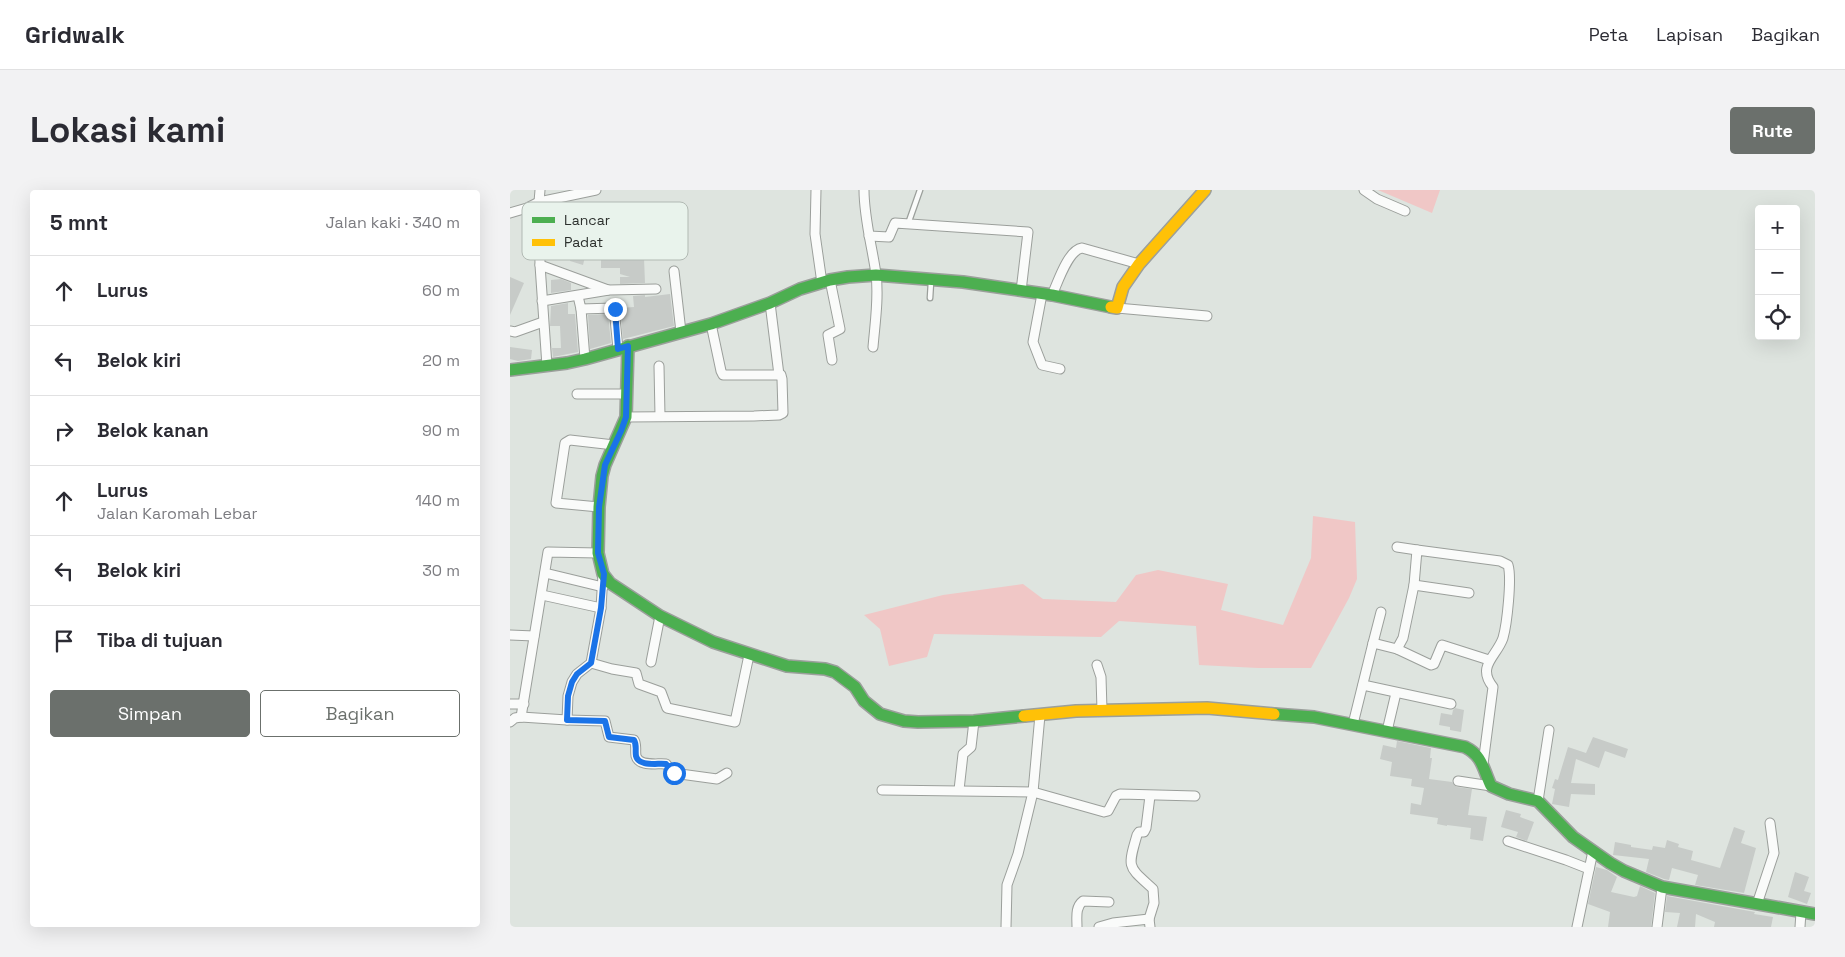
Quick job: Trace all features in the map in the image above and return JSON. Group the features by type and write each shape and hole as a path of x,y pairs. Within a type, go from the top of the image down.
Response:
{"street":[{"path":"540,190 539,202 596,190"},
{"path":"816,190 815,234 840,329 828,335 832,360"},
{"path":"864,190 876,275 873,347"},
{"path":"1117,308 1123,287 1139,264 1205,190"},
{"path":"1364,190 1377,199 1405,211"},
{"path":"510,213 522,209"},
{"path":"869,236 889,237 894,223 1028,232 1021,291"},
{"path":"1060,369 1042,365 1033,342 1047,294 1070,256 1082,248 1139,264"},
{"path":"540,260 547,366"},
{"path":"540,265 609,290"},
{"path":"674,271 681,332"},
{"path":"510,370 585,359 711,324 770,303 800,289 826,281 876,275 931,281 963,282 1047,294 1117,308 1207,316"},
{"path":"542,301 609,290 656,289"},
{"path":"578,296 585,359"},
{"path":"626,417 781,415 784,411 782,377 779,375 770,303"},
{"path":"580,309 614,308 623,348 626,417 605,465 599,507 598,553 604,574 610,583 660,616 713,642 747,654 787,666 825,669 835,672 855,687 864,701 880,714 896,719 918,722 974,721 1076,711 1206,708 1288,714 1387,730 1466,747 1478,754 1491,786"},
{"path":"510,331 515,332 543,322"},
{"path":"711,324 723,375 779,375"},
{"path":"659,366 660,416"},
{"path":"577,394 626,394"},
{"path":"599,507 556,503 566,443 570,440 614,445"},
{"path":"1396,547 1500,561 1508,565 1505,630 1502,641 1490,660 1487,676 1493,686 1483,764"},
{"path":"1397,649 1404,633 1414,585 1417,550"},
{"path":"522,717 548,552 598,553"},
{"path":"545,573 603,587"},
{"path":"567,720 568,696 572,682 577,674 591,663 601,608 604,574"},
{"path":"1414,585 1469,593"},
{"path":"542,595 601,608"},
{"path":"1353,724 1380,612"},
{"path":"652,662 660,616"},
{"path":"510,635 534,636"},
{"path":"1373,643 1397,649 1431,665 1434,664 1442,645 1490,660"},
{"path":"591,663 636,673 640,684 662,693 667,708 735,722 747,654"},
{"path":"1097,666 1102,685 1102,710"},
{"path":"1363,685 1451,704"},
{"path":"1387,730 1396,693"},
{"path":"510,704 524,704"},
{"path":"1006,927 1007,885 1018,854 1033,792 1040,715"},
{"path":"510,722 522,717 605,721 609,737 634,740 636,742 636,756 646,764 666,764 674,773 705,778 717,779 728,773"},
{"path":"959,790 963,754 971,747 974,721"},
{"path":"1538,801 1549,730"},
{"path":"1458,782 1491,786 1509,794 1538,801 1573,837 1593,851 1624,871 1662,887 1815,914"},
{"path":"882,790 1033,792 1104,812 1108,811 1117,795 1195,796"},
{"path":"1099,927 1113,923 1150,923 1154,903 1152,889 1131,868 1130,864 1137,835 1139,832 1144,832 1146,828 1150,796"},
{"path":"1757,904 1774,853 1770,823"},
{"path":"1508,841 1589,869"},
{"path":"1578,927 1593,851"},
{"path":"1657,927 1662,887"},
{"path":"1077,927 1080,904 1083,902 1109,902"},
{"path":"1800,927 1801,912"}],"lane":[{"path":"908,224 920,190"},
{"path":"930,298 931,281"}],"shaded area":[{"path":"1378,190 1440,190 1432,213"},
{"path":"1313,516 1355,522 1357,579 1349,598 1311,668 1199,665 1196,626 1119,621 1101,637 934,634 927,657 889,666 880,629 864,615 943,595 1023,584 1043,599 1116,602 1136,575 1158,570 1228,584 1221,610 1283,625 1311,558"}],"building":[{"path":"570,260 584,260 583,265"},
{"path":"601,260 644,260 645,283 620,284 620,277 630,277 620,274 620,268 601,268"},
{"path":"510,277 524,283 510,315"},
{"path":"561,279 571,283 571,290 551,293 551,280"},
{"path":"670,294 674,326 623,339 620,308 634,307 633,296 645,295 645,297"},
{"path":"568,303 568,314 575,314 578,352 553,357 552,348 561,348 560,326 550,326 551,306"},
{"path":"608,314 611,343 590,349 588,315"},
{"path":"510,347 532,350 531,359 518,361 510,359"},
{"path":"1455,708 1464,710 1461,732 1439,725 1441,713 1452,715"},
{"path":"1593,737 1628,749 1625,758 1605,751 1599,768 1576,759 1571,783 1595,784 1595,795 1571,794 1569,807 1552,804 1555,789 1552,788 1555,779 1558,780 1568,747 1586,753"},
{"path":"1397,741 1431,748 1430,758 1432,758 1429,779 1452,782 1457,787 1472,789 1468,815 1487,817 1483,841 1470,839 1471,828 1437,824 1438,818 1410,814 1411,803 1421,805 1424,788 1411,786 1412,779 1390,776 1392,762 1380,759 1383,745 1396,748"},
{"path":"1506,810 1521,814 1520,817 1534,822 1527,841 1516,837 1518,832 1501,827"},
{"path":"1734,827 1745,831 1741,843 1756,848 1744,893 1695,885 1698,875 1672,868 1669,880 1664,879 1646,872 1649,859 1613,855 1615,842 1631,845 1631,847 1652,850 1653,846 1665,848 1667,840 1679,844 1678,847 1693,851 1691,860 1720,868"},
{"path":"1596,867 1607,870 1617,877 1611,892 1634,897 1637,896 1640,886 1655,893 1651,927 1608,927 1610,912 1588,904"},
{"path":"1795,872 1809,877 1804,891 1811,893 1807,904 1788,897"},
{"path":"1667,896 1773,917 1771,927 1714,927 1715,922 1696,914 1695,927 1677,927 1680,913 1665,912"}],"traffic: fast":[{"path":"510,370 585,359 711,324 770,303 800,289 848,277 876,275 963,282 1052,295 1111,307"},
{"path":"628,346 626,417 605,465 599,507 598,553 603,574 610,583 660,616 713,642 787,666 825,669 835,672 855,687 864,701 880,714 904,721 918,722 974,721 1024,716"},
{"path":"1274,714 1314,717 1465,747 1476,754 1491,786 1509,794 1538,801 1573,837 1624,871 1662,887 1815,914"}],"traffic: slow":[{"path":"1111,307 1117,308 1123,287 1139,264 1205,190"},
{"path":"1024,716 1076,711 1207,708 1274,714"}],"route":[{"path":"615,309 618,349 628,346 626,417 602,476 598,553 604,574 601,608 591,663 577,674 572,682 568,696 567,720 605,721 609,737 631,739 636,742 636,756 640,761 646,764 666,764 674,773"}]}
